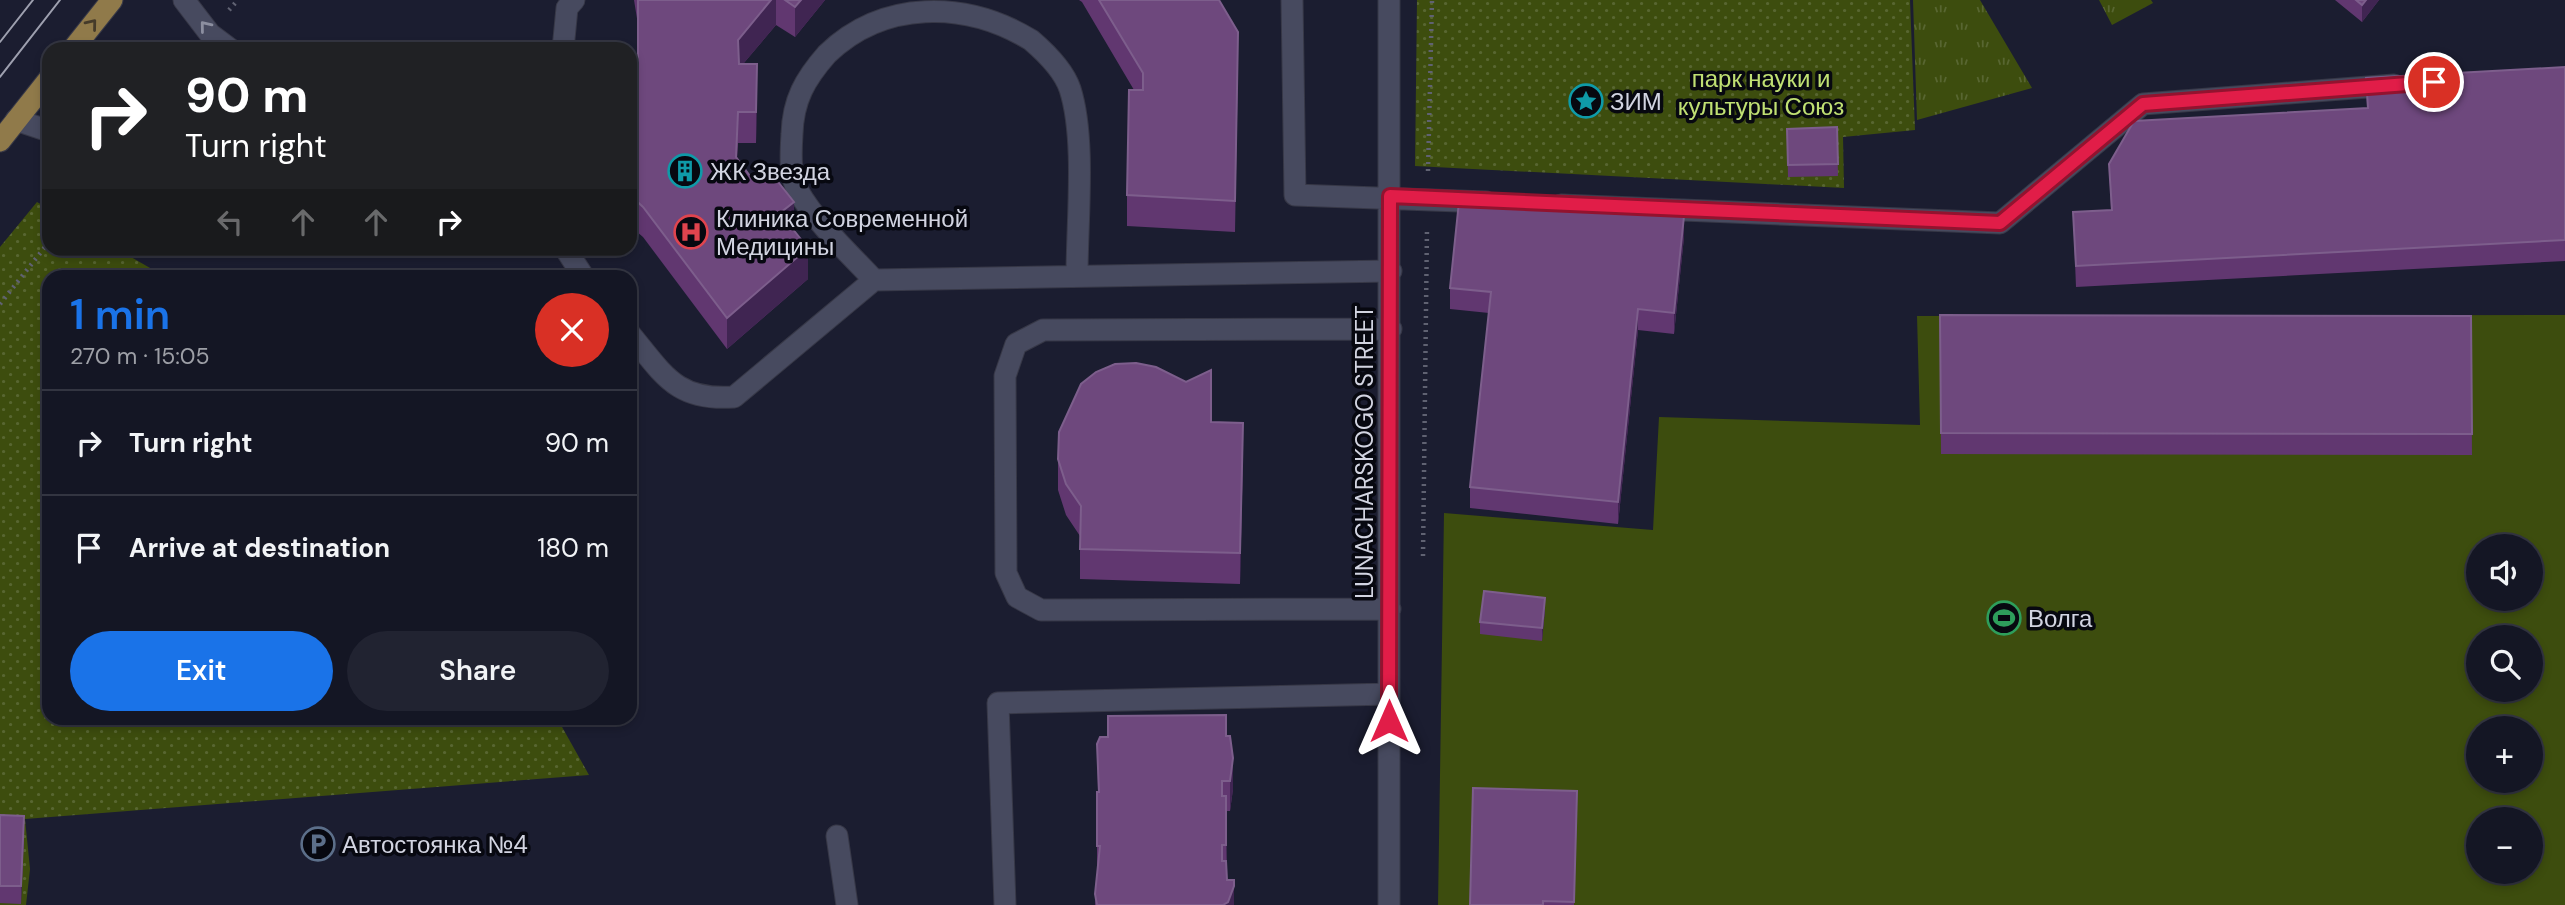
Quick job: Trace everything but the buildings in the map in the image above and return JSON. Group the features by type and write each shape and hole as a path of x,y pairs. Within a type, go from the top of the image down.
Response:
{"main road":[{"path":"79,42 112,0"},
{"path":"0,141 42,88"}],"street":[{"path":"184,0 210,34 220,42"},
{"path":"565,42 567,8 574,0"},
{"path":"1292,0 1295,195 1390,196 1511,203"},
{"name":"LUNACHARSKOGO STREET","path":"1389,0 1389,905"},
{"path":"874,280 824,226 796,189 791,151 793,117 806,77 856,25 890,10 933,3 979,11 1014,27 1045,51 1070,88 1078,130 1077,275"},
{"path":"1539,204 2000,223 2143,104 2416,83"},
{"path":"16,121 42,129"},
{"path":"637,342 671,383 707,399 734,397 874,280 1391,271"},
{"path":"1390,608 1041,610 1017,597 1006,573 1005,376 1016,344 1043,330 1391,329"},
{"path":"1005,905 998,703 1389,694"},
{"path":"837,836 847,905"}],"path":[{"path":"1423,559 1432,0"},
{"path":"0,304 42,251"}],"green space":[{"name":"парк науки и культуры Союз","path":"1417,0 1910,0 1915,130 1843,137 1844,188 1415,166"},
{"path":"1913,0 1980,0 2032,88 1917,120"},
{"path":"2099,0 2151,0 2153,3 2112,25"},
{"path":"37,202 42,205 42,256 129,256 154,270 42,270 42,725 561,725 589,775 25,819 30,869 26,905 0,905 0,247"},
{"name":"Волга","path":"2565,315 2565,905 1438,905 1444,513 1653,530 1659,417 1920,425 1917,316"}],"tram line":[{"path":"0,42 33,0"},
{"path":"0,77 60,0"}],"place":[{"name":"ЗИМ","path":"1586,101"},
{"name":"ЖК Звезда","path":"685,171"},
{"name":"Клиника Современной Медицины","path":"691,232"},
{"name":"Волга","path":"2004,618"},
{"name":"Автостоянка №4","path":"318,844"}],"route":[{"path":"1389,721 1390,196 2000,223 2143,104 2434,82"}]}
